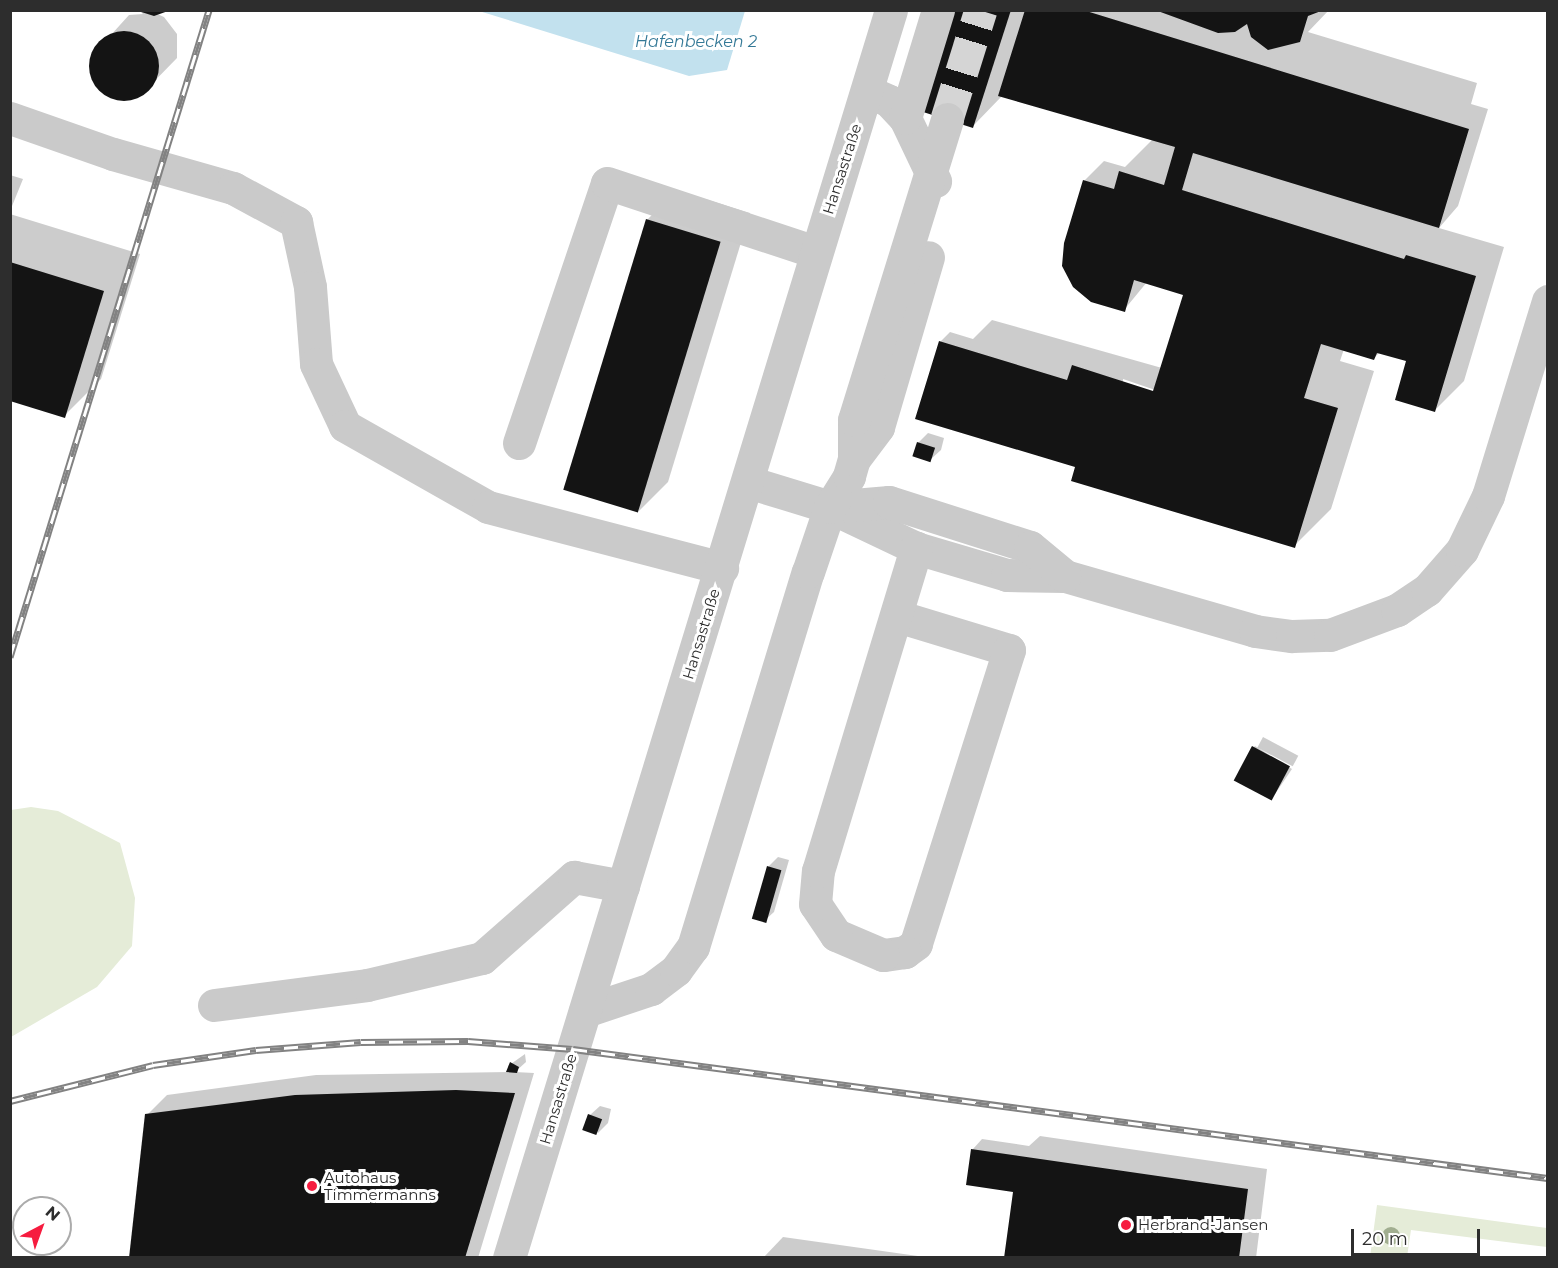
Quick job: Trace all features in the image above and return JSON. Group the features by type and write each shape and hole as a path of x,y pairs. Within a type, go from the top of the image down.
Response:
{"street":[{"name":"Hansastraße","path":"509,1257 722,568 891,10"},
{"path":"905,118 938,10"},
{"path":"585,1011 651,989 675,970 693,947 830,507 849,476 854,459 878,427 942,208 932,170 905,118 889,101 867,91"},
{"path":"10,118 113,154 233,188 296,222 310,287 316,364 345,426 488,507 722,568"},
{"path":"932,170 947,119"},
{"path":"519,443 607,183 816,252"},
{"path":"748,482 830,507 916,548 1007,575 1065,576 1255,631 1292,636 1330,635 1397,610 1427,590 1448,569 1476,525 1548,301"},
{"path":"830,507 889,502 1030,547 1065,576"},
{"path":"897,616 1009,650 916,944 904,952 883,955 836,935 815,904 818,871 916,548"},
{"path":"214,1005 367,985 482,958 574,877 622,886"}],"green space":[{"path":"31,807 58,811 120,843 135,898 132,946 97,987 11,1037 11,810"},
{"path":"1377,1205 1547,1228 1547,1247 1411,1230 1407,1257 1376,1254 1370,1257"}],"water":[{"name":"Hafenbecken 2","path":"479,11 745,11 727,70 689,76"}],"building":[{"path":"135,10 171,10 154,16"},
{"path":"952,10 1011,10 973,128 920,111"},
{"path":"1025,10 1083,10 1469,129 1439,228 1193,153 1182,190 1404,259 1406,255 1476,276 1435,412 1395,400 1406,361 1377,353 1374,360 1321,344 1304,398 1338,408 1295,548 1071,481 1075,467 915,419 939,341 1067,380 1072,365 1153,391 1183,295 1134,280 1125,312 1091,302 1073,287 1062,266 1064,243 1083,180 1114,189 1119,171 1164,185 1175,147 998,96"},
{"path":"1155,10 1321,11 1308,16 1300,42 1268,50 1251,37 1247,24 1235,32 1218,33"},
{"path":"131,31 144,37 153,46 157,52 159,66 157,80 149,91 138,99 117,101 99,91 91,80 89,59 99,41 110,33"},
{"path":"646,219 721,242 638,512 563,490"},
{"path":"10,262 104,291 65,418 10,401"},
{"path":"917,442 935,448 930,462 912,456"},
{"path":"1252,746 1290,766 1272,801 1234,780"},
{"path":"767,866 781,870 766,923 752,919"},
{"path":"510,1062 519,1067 517,1073 506,1072"},
{"name":"Autohaus Timmermanns","path":"456,1090 515,1093 465,1258 129,1258 145,1114 295,1095"},
{"path":"588,1114 602,1119 596,1135 582,1130"},
{"name":"Herbrand-Jansen","path":"971,1149 1248,1189 1239,1258 1004,1258 1013,1192 966,1185"}],"tunnel":[{"path":"947,119 981,10"}],"railway":[{"path":"10,657 209,10"},
{"path":"10,1101 153,1065 256,1050 361,1042 468,1041 573,1049 1548,1178"}],"place":[{"name":"Autohaus Timmermanns","path":"312,1186"},
{"name":"Herbrand-Jansen","path":"1126,1225"}]}
